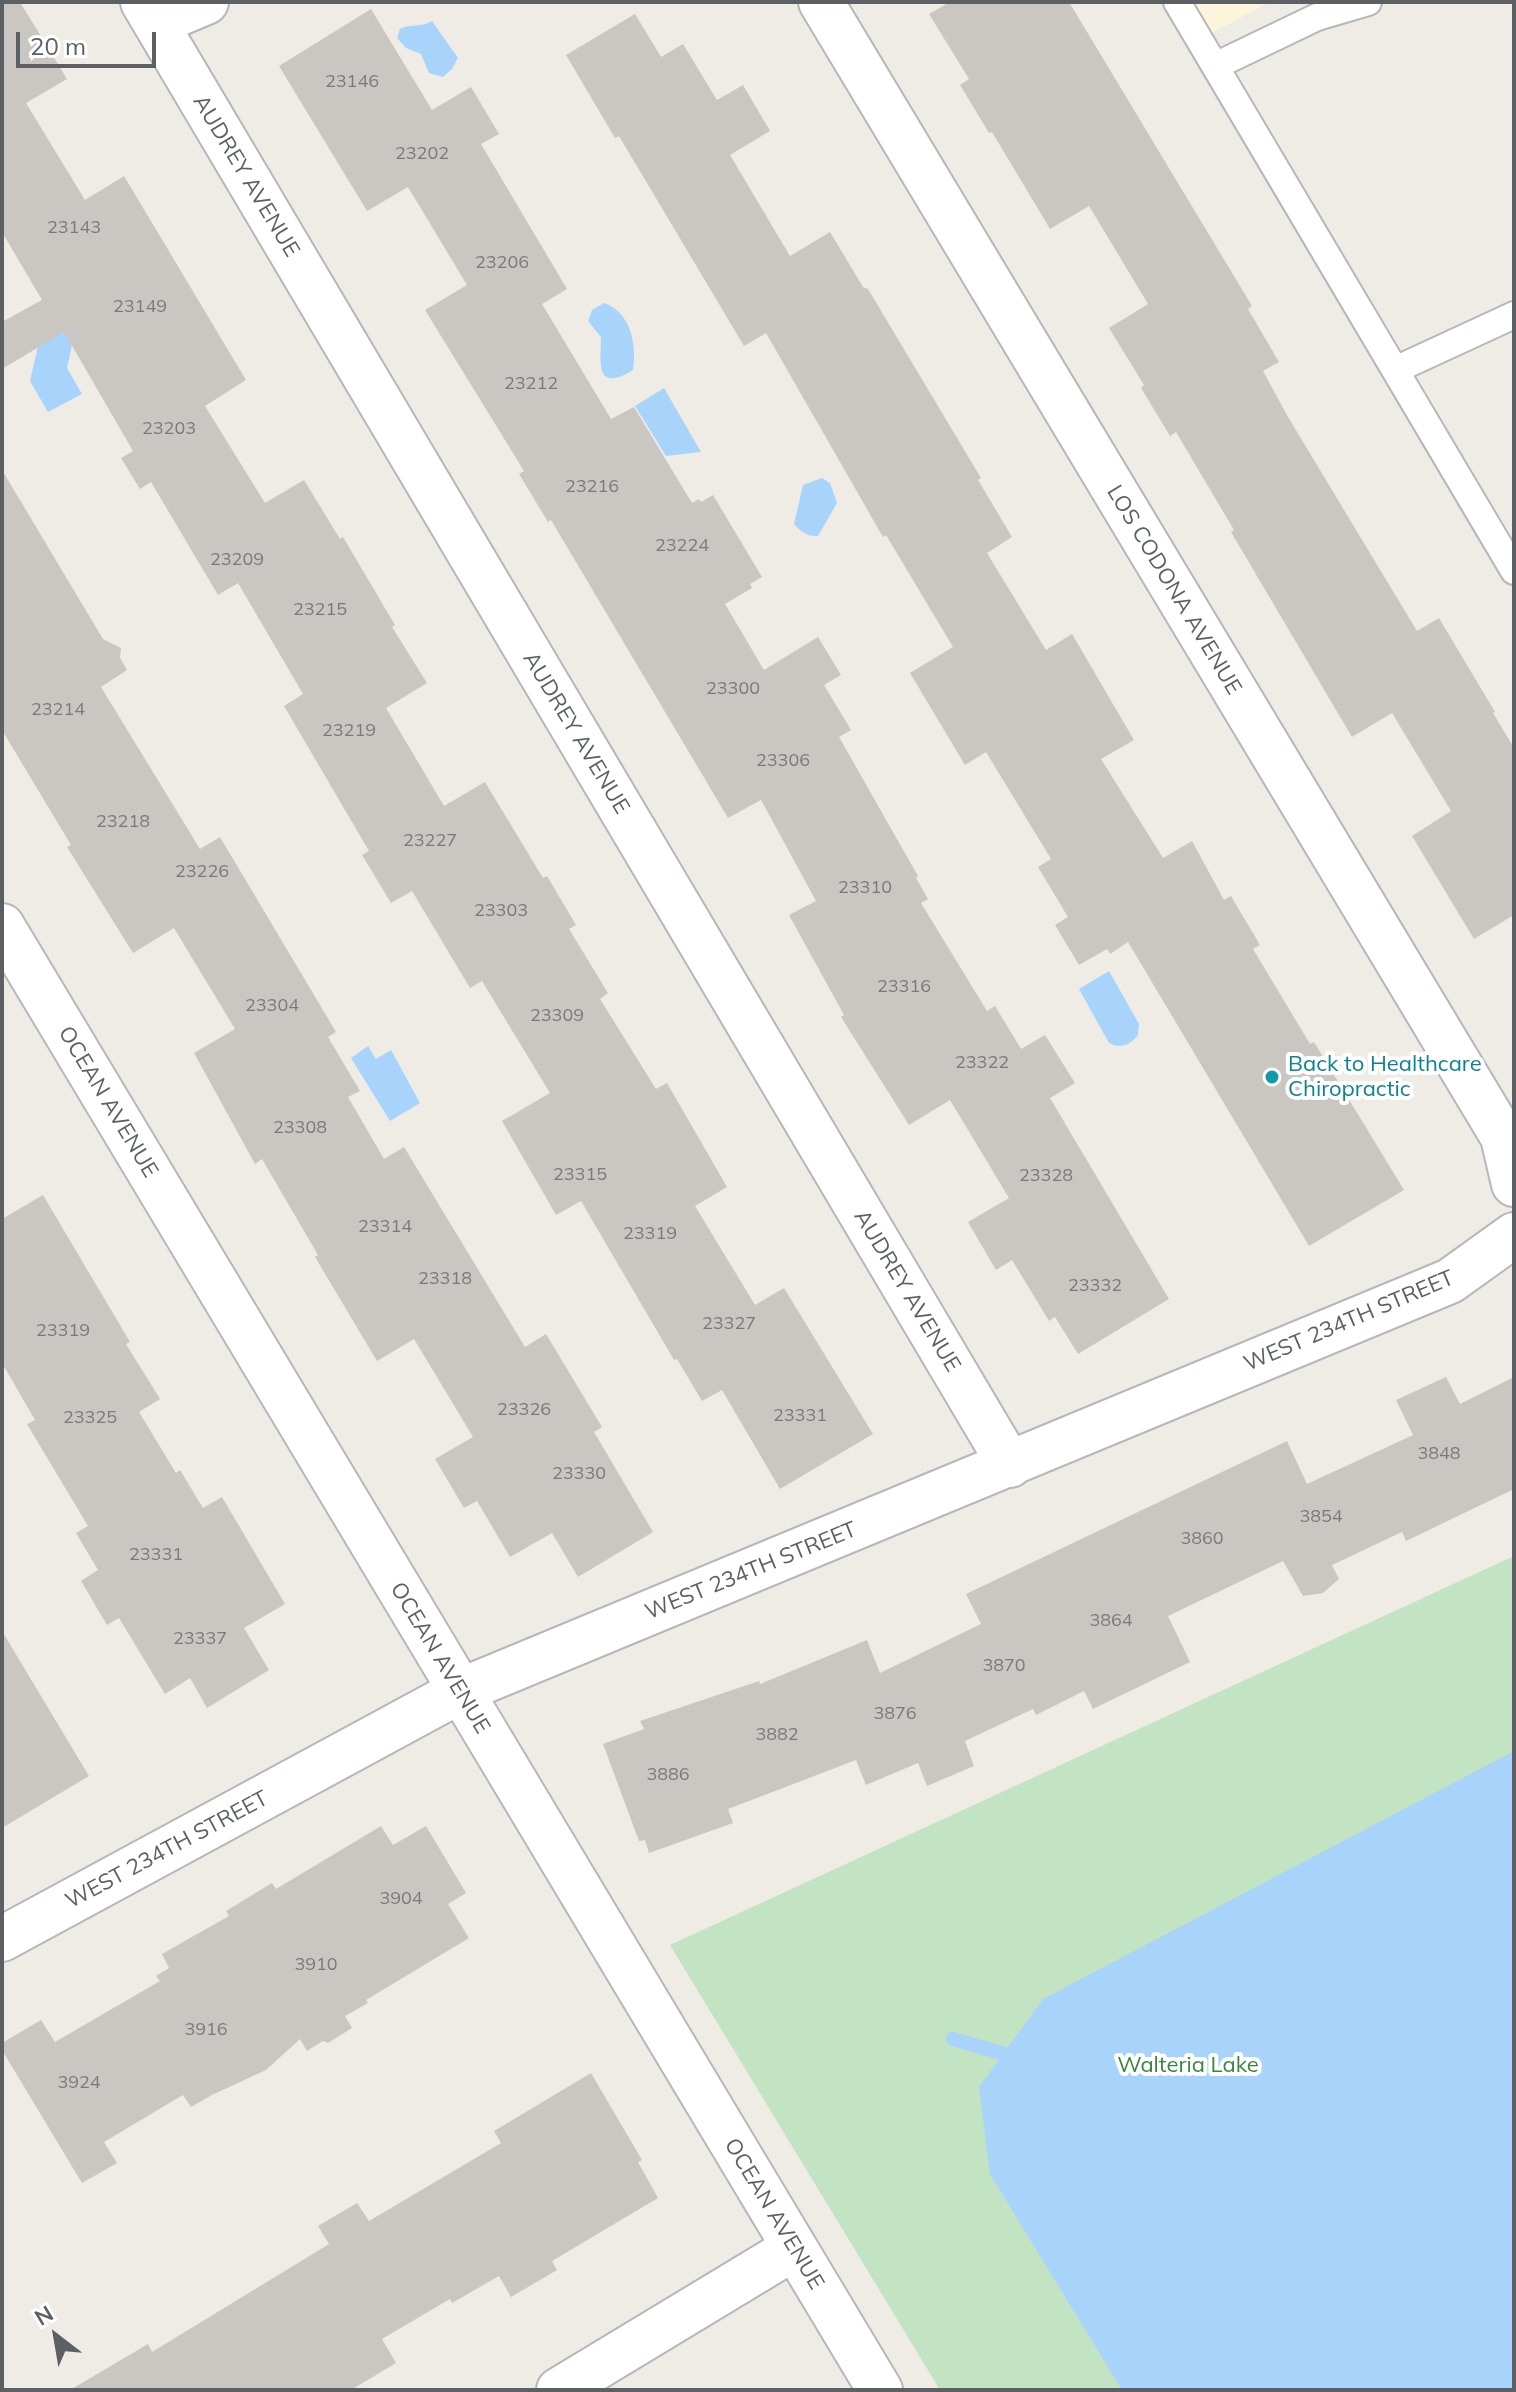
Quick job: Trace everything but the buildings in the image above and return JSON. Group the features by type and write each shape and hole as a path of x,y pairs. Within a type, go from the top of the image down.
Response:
{"street":[{"path":"150,13 206,2"},
{"name":"LOS CODONA AVENUE","path":"821,2 1503,1137 1514,1184"},
{"name":"AUDREY AVENUE","path":"150,13 1010,1465"},
{"name":"OCEAN AVENUE","path":"2,926 880,2390"},
{"name":"WEST 234TH STREET","path":"2,1939 460,1691 1450,1281 1514,1235"},
{"path":"559,2390 794,2248"}],"lane":[{"path":"1177,2 1514,571"},
{"path":"1215,66 1317,17 1368,2"},
{"path":"1395,370 1514,315"}],"shaded area":[{"path":"1191,2 1270,2 1210,34"}],"green space":[{"name":"Walteria Lake","path":"1514,1556 1514,2390 940,2390 670,1945"}],"water":[{"path":"432,21 458,58 443,77 429,73 421,54 406,48 397,38 400,29"},
{"path":"604,303 620,314 633,340 633,370 612,378 602,372 601,337 588,321 592,310"},
{"path":"43,324 75,331 67,368 82,394 48,412 30,381"},
{"path":"664,388 701,452 666,456 635,406"},
{"path":"822,478 830,483 837,503 818,536 811,536 794,524 803,485"},
{"path":"1109,971 1139,1024 1138,1035 1121,1046 1109,1043 1079,989"},
{"path":"368,1046 376,1059 391,1050 420,1103 390,1121 351,1058"},
{"name":"Walteria Lake","path":"1514,1751 1514,2390 1122,2390 990,2174 979,2087 1043,1999"}],"waterway":[{"path":"953,2039 1022,2059"}],"place":[{"name":"Back to Healthcare Chiropractic","path":"1272,1077"}]}
